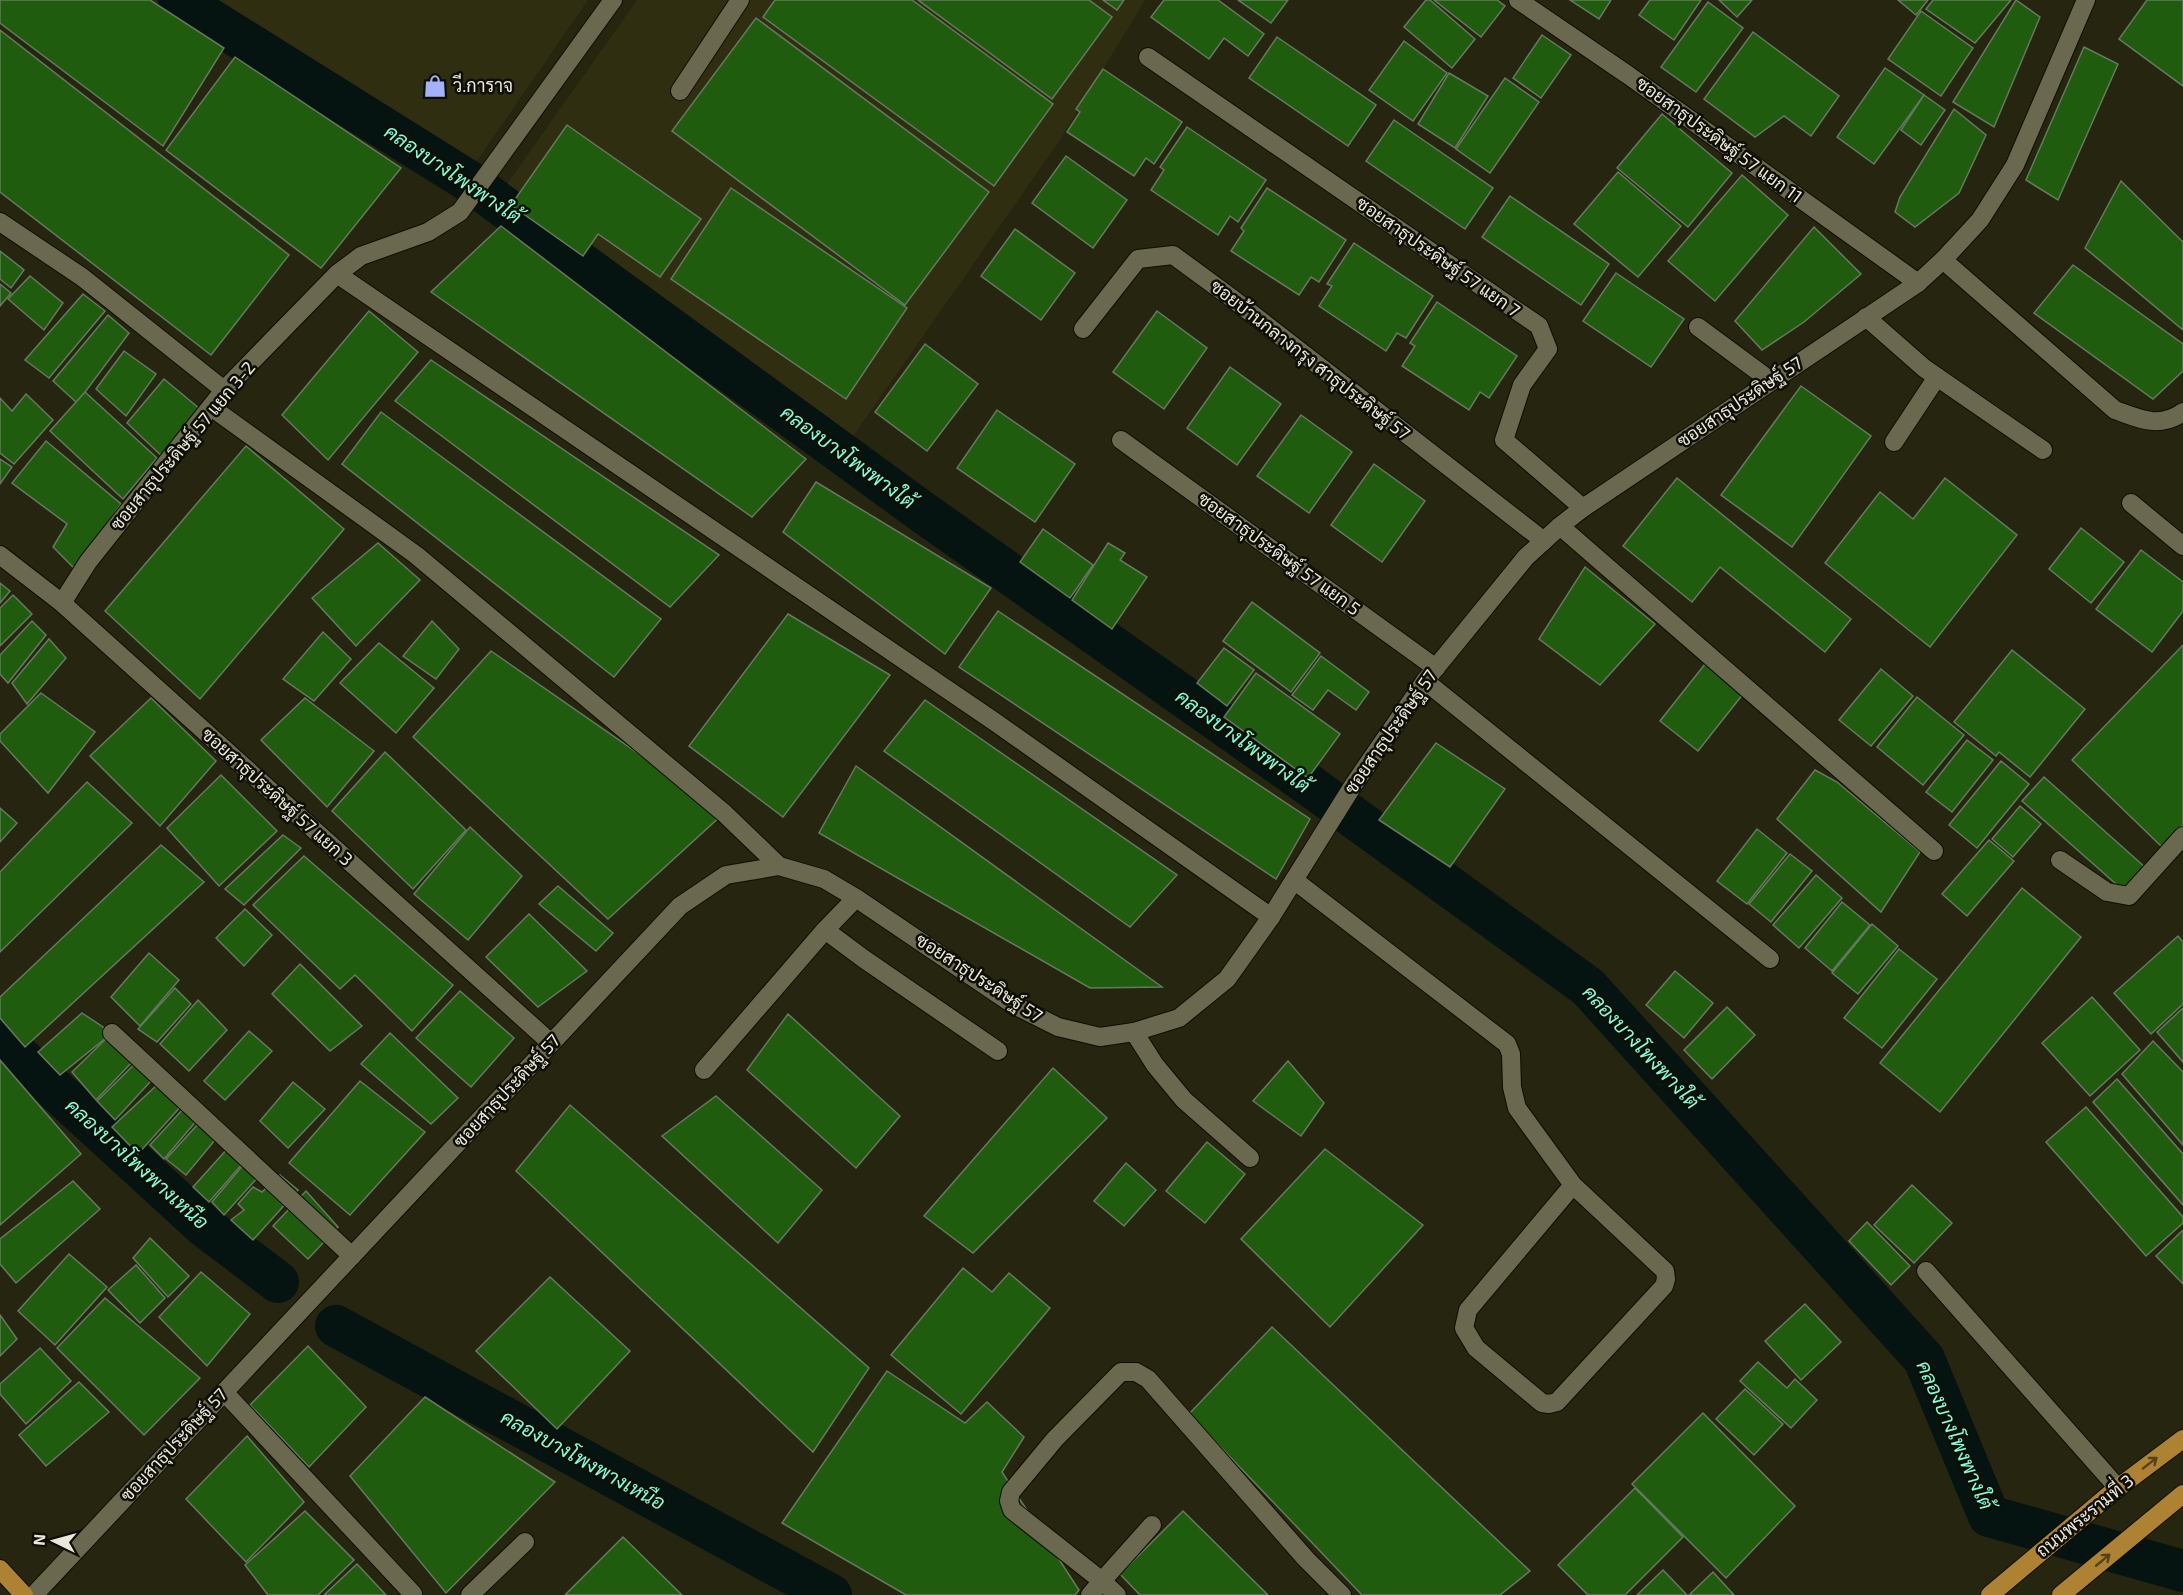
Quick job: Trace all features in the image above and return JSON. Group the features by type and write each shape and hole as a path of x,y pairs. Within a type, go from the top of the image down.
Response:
{"main road":[{"name":"ถนนพระรามที่ 3","path":"1990,1595 2117,1489 2183,1439"},
{"path":"2061,1595 2183,1494"},
{"path":"0,1569 24,1595"}],"street":[{"name":"ซอยสาธุประดิษฐ์ 57 แยก 3-2","path":"62,603 88,562 224,390 337,274 361,256 428,232 460,213 613,0"},
{"path":"680,91 740,0"},
{"name":"ซอยสาธุประดิษฐ์ 57 แยก 11","path":"1518,0 1628,75 1918,283"},
{"name":"ซอยสาธุประดิษฐ์ 57","path":"34,1595 680,906 726,875 779,866 824,879 856,898 1014,1005 1058,1028 1100,1037 1134,1032 1179,1018 1227,979 1271,917 1354,784 1431,674 1526,557 1583,508 1918,283 1943,261 1980,220 2015,165 2086,0"},
{"name":"ซอยสาธุประดิษฐ์ 57 แยก 7","path":"1148,57 1539,326 1548,349 1522,384 1504,440 1583,508"},
{"path":"0,222 82,277 224,390"},
{"name":"ซอยบ้านกลางกรุง สาธุประดิษฐ์ 57","path":"1083,329 1138,259 1173,255 1544,541"},
{"path":"1943,261 2115,410 2151,422 2172,420 2183,412"},
{"path":"337,274 994,722 1271,917"},
{"path":"1866,317 1924,368 2043,450"},
{"path":"1698,327 1771,381"},
{"path":"1894,442 1937,377"},
{"path":"211,407 416,555 724,813 779,866"},
{"name":"ซอยสาธุประดิษฐ์ 57 แยก 5","path":"1121,440 1431,674 1770,959"},
{"path":"2131,503 2183,546"},
{"path":"1560,526 1934,851"},
{"name":"ซอยสาธุประดิษฐ์ 57 แยก 3","path":"0,555 62,603 551,1043"},
{"path":"2060,860 2107,892 2129,896 2183,836"},
{"path":"1294,880 1507,1044 1511,1054 1512,1087 1517,1108 1574,1185 1665,1271 1664,1286 1557,1402 1549,1404 1542,1402 1476,1348 1464,1328 1468,1310 1574,1185"},
{"path":"704,1070 825,930 856,898"},
{"path":"825,930 998,1051"},
{"path":"1134,1032 1155,1065 1184,1100 1250,1158"},
{"path":"112,1033 352,1256"},
{"path":"1926,1271 2117,1489"},
{"path":"1116,1595 1102,1581 1012,1510 1009,1501 1011,1492 1054,1439 1121,1372 1136,1372 1148,1379 1306,1559 1342,1595"},
{"path":"224,1392 414,1594"},
{"path":"1090,1595 1152,1525"},
{"path":"470,1595 525,1542"}],"shaded area":[{"name":"วี.การาจ","path":"215,0 588,0 470,171 213,2"},
{"path":"637,0 1145,0 1058,143 849,442 502,191"}],"building":[{"path":"0,0 150,0 224,48 163,146 0,23"},
{"path":"775,0 912,0 1053,104 994,186 763,17"},
{"path":"918,0 1089,0 1112,17 1052,99"},
{"path":"1103,0 1124,0 1117,10"},
{"path":"1164,0 1218,0 1264,34 1248,56 1224,38 1209,59 1151,17"},
{"path":"1238,0 1288,0 1271,23"},
{"path":"1426,0 1430,0 1475,39 1452,68 1404,27"},
{"path":"1434,0 1497,0 1505,6 1481,37"},
{"path":"1570,0 1611,0 1599,19"},
{"path":"1650,0 1701,0 1674,40 1639,15"},
{"path":"1719,0 1752,0 1737,17"},
{"path":"1898,0 1928,0 1916,15"},
{"path":"1933,0 2011,0 1975,43 1926,9"},
{"path":"2016,0 2040,17 1994,127 1953,102"},
{"path":"2147,0 2183,0 2183,86 2119,39"},
{"path":"1708,2 1743,28 1696,92 1661,67"},
{"path":"1921,11 1973,48 1941,96 1888,59"},
{"path":"756,18 989,192 905,305 672,131"},
{"path":"0,30 289,255 211,355 0,192"},
{"path":"1753,32 1839,96 1811,136 1784,116 1755,137 1704,99"},
{"path":"1542,35 1571,55 1541,98 1513,78"},
{"path":"1277,37 1376,105 1348,146 1249,78"},
{"path":"1404,41 1447,73 1413,121 1369,90"},
{"path":"2084,47 2118,64 2058,200 2026,180"},
{"path":"235,57 401,168 321,268 166,150"},
{"path":"1885,68 1924,95 1874,164 1837,137"},
{"path":"1103,69 1182,122 1154,164 1146,158 1134,176 1067,132 1080,112 1076,109"},
{"path":"1449,73 1488,96 1455,148 1418,124"},
{"path":"1505,78 1539,102 1490,173 1456,149"},
{"path":"1924,95 1945,110 1921,145 1901,130"},
{"path":"1954,109 1986,135 1959,193 1915,227 1895,212 1900,197"},
{"path":"1662,114 1732,173 1688,227 1617,168"},
{"path":"1394,120 1493,188 1465,229 1366,161"},
{"path":"567,125 701,219 660,277 598,234 583,256 511,205"},
{"path":"1187,127 1266,180 1238,222 1230,216 1218,235 1151,190 1164,170 1160,167"},
{"path":"1066,156 1127,200 1093,248 1032,203"},
{"path":"1618,172 1681,226 1638,277 1574,224"},
{"path":"1742,175 1788,215 1715,301 1668,261"},
{"path":"2121,181 2183,242 2183,330 2085,248"},
{"path":"731,188 907,308 846,399 671,279"},
{"path":"1267,188 1346,240 1319,282 1311,277 1299,295 1231,251 1244,231 1241,228"},
{"path":"1510,196 1609,264 1581,305 1482,237"},
{"path":"501,226 806,459 752,517 431,292"},
{"path":"1814,227 1861,274 1804,322 1762,350 1735,321"},
{"path":"1015,229 1075,273 1041,320 981,276"},
{"path":"1354,243 1433,296 1406,338 1397,333 1386,351 1319,306 1332,286 1327,284"},
{"path":"0,251 24,270 11,288 0,279"},
{"path":"2073,265 2183,344 2183,371 2153,399 2034,313"},
{"path":"1616,273 1684,319 1651,367 1583,321"},
{"path":"30,276 63,303 44,330 8,299"},
{"path":"0,284 11,293 0,306"},
{"path":"83,294 105,311 49,378 25,360"},
{"path":"1437,302 1517,356 1489,398 1480,392 1469,410 1402,366 1415,346 1410,343"},
{"path":"369,311 418,352 328,460 282,415"},
{"path":"1157,311 1207,348 1164,409 1113,372"},
{"path":"108,315 129,333 77,403 53,381"},
{"path":"925,344 978,384 927,451 875,412"},
{"path":"124,351 156,374 126,416 96,389"},
{"path":"431,360 719,555 670,607 395,401"},
{"path":"1230,367 1281,404 1237,465 1187,428"},
{"path":"164,379 206,414 168,462 127,423"},
{"path":"1801,386 1871,436 1792,547 1721,495"},
{"path":"85,392 157,458 123,499 50,431"},
{"path":"26,394 53,420 14,464 0,453 0,398 12,411"},
{"path":"997,410 1075,464 1035,522 957,468"},
{"path":"381,412 661,619 614,677 342,464"},
{"path":"1301,415 1352,452 1309,513 1257,476"},
{"path":"46,441 121,504 75,569 53,547 67,524 12,483"},
{"path":"246,446 344,529 200,699 105,611"},
{"path":"0,459 12,467 0,484"},
{"path":"1374,464 1425,501 1382,562 1331,525"},
{"path":"1677,478 1851,619 1825,652 1720,567 1692,602 1623,546"},
{"path":"1945,478 2017,535 1930,647 1825,563 1880,492 1913,519"},
{"path":"816,482 991,588 945,654 783,532"},
{"path":"2081,528 2124,562 2091,603 2049,569"},
{"path":"1043,529 1093,565 1070,598 1020,562"},
{"path":"378,543 420,580 356,646 312,598"},
{"path":"1108,543 1125,553 1120,560 1147,577 1112,629 1072,600"},
{"path":"2141,550 2183,582 2183,611 2152,652 2096,609"},
{"path":"1585,567 1655,624 1600,685 1539,639"},
{"path":"0,583 10,591 0,603"},
{"path":"13,595 32,614 0,646 0,608"},
{"path":"1252,602 1320,653 1291,692 1223,641"},
{"path":"998,611 1310,819 1276,879 959,667"},
{"path":"788,614 890,675 783,817 689,746"},
{"path":"32,621 46,635 8,683 0,674 0,655"},
{"path":"432,621 459,649 436,679 403,656"},
{"path":"323,632 351,659 314,701 283,679"},
{"path":"49,639 66,658 27,704 12,683"},
{"path":"379,643 434,688 396,733 340,683"},
{"path":"2183,645 2183,825 2162,847 2072,760"},
{"path":"1224,648 1254,670 1227,706 1197,683"},
{"path":"2012,650 2085,709 2030,777 1999,752 1996,756 1954,722"},
{"path":"491,651 724,813 608,919 413,737"},
{"path":"1321,656 1369,692 1356,710 1328,690 1313,710 1292,695"},
{"path":"1705,664 1743,694 1698,751 1660,721"},
{"path":"1881,669 1913,696 1871,746 1839,720"},
{"path":"1256,673 1340,734 1308,778 1224,717"},
{"path":"41,693 95,732 48,793 0,741 0,734"},
{"path":"1917,697 1964,735 1923,785 1877,747"},
{"path":"151,698 216,761 160,826 90,756"},
{"path":"305,698 374,751 327,807 261,740"},
{"path":"925,700 1177,875 1130,927 884,751"},
{"path":"1967,740 1993,760 1952,812 1926,792"},
{"path":"1436,743 1505,789 1450,867 1379,820"},
{"path":"385,752 466,830 413,889 332,811"},
{"path":"2001,761 2029,784 1977,848 1949,825"},
{"path":"856,766 1162,987 1090,988 819,833"},
{"path":"1815,770 1837,782 1920,852 1881,912 1777,819"},
{"path":"221,775 277,831 219,886 167,828"},
{"path":"2044,777 2146,868 2125,892 2022,801"},
{"path":"87,782 132,823 0,952 0,872"},
{"path":"2020,806 2041,824 2013,857 1992,839"},
{"path":"0,808 17,823 0,842"},
{"path":"470,827 522,876 468,940 414,894"},
{"path":"1757,829 1787,853 1747,904 1717,881"},
{"path":"283,835 301,848 244,905 225,889"},
{"path":"1989,840 2014,861 1967,916 1942,894"},
{"path":"161,845 204,882 25,1047 0,1018 0,997"},
{"path":"1790,854 1812,871 1771,922 1749,904"},
{"path":"304,856 453,985 412,1031 355,975 340,989 253,905"},
{"path":"1816,875 1842,898 1799,948 1773,925"},
{"path":"558,886 613,933 596,951 539,904"},
{"path":"2022,888 2081,937 1940,1112 1880,1063"},
{"path":"1842,902 1870,925 1832,971 1805,948"},
{"path":"245,909 272,935 244,966 216,938"},
{"path":"529,914 587,971 538,1007 486,957"},
{"path":"1872,924 1898,946 1858,994 1832,973"},
{"path":"2178,936 2183,942 2183,1004 2151,1034 2114,993"},
{"path":"1899,949 1937,979 1882,1048 1844,1018"},
{"path":"149,953 179,980 140,1026 111,997"},
{"path":"300,964 362,1026 330,1051 272,994"},
{"path":"1675,971 1713,1003 1684,1038 1646,1005"},
{"path":"175,988 191,1004 157,1042 138,1029"},
{"path":"460,991 514,1038 471,1087 416,1038"},
{"path":"2092,997 2140,1050 2090,1096 2042,1043"},
{"path":"198,1000 227,1030 189,1071 160,1044"},
{"path":"1727,1007 1755,1035 1712,1079 1684,1050"},
{"path":"2183,1008 2183,1062 2157,1032"},
{"path":"82,1013 112,1033 60,1075 38,1052"},
{"path":"788,1014 900,1116 856,1168 747,1070"},
{"path":"249,1031 272,1051 225,1100 204,1081"},
{"path":"112,1033 134,1060 96,1100 72,1072"},
{"path":"390,1033 458,1098 431,1124 361,1064"},
{"path":"2153,1041 2183,1072 2183,1145 2122,1074"},
{"path":"146,1053 162,1069 115,1120 97,1101"},
{"path":"0,1060 81,1154 0,1225"},
{"path":"1288,1061 1324,1103 1301,1136 1253,1101"},
{"path":"1053,1068 1107,1118 973,1253 924,1216"},
{"path":"2117,1079 2183,1154 2183,1205 2093,1102"},
{"path":"360,1081 425,1132 350,1215 289,1163"},
{"path":"293,1082 325,1109 288,1148 260,1121"},
{"path":"158,1084 182,1105 138,1154 112,1127"},
{"path":"716,1096 822,1190 778,1243 662,1136"},
{"path":"570,1105 869,1368 813,1452 516,1171"},
{"path":"185,1107 198,1119 164,1159 150,1145"},
{"path":"2086,1107 2183,1217 2183,1223 2146,1256 2046,1142"},
{"path":"200,1122 220,1134 186,1175 166,1159"},
{"path":"1207,1142 1245,1174 1205,1223 1166,1191"},
{"path":"228,1148 244,1162 209,1202 193,1187"},
{"path":"1325,1149 1423,1225 1330,1327 1241,1239"},
{"path":"1126,1163 1156,1190 1124,1226 1094,1201"},
{"path":"244,1164 259,1176 224,1215 212,1202"},
{"path":"280,1175 298,1190 253,1240 231,1220 244,1210 238,1204 253,1187 262,1192"},
{"path":"73,1181 100,1209 16,1283 0,1264 0,1239"},
{"path":"1912,1185 1952,1223 1914,1263 1874,1225"},
{"path":"306,1191 338,1227 308,1259 273,1226"},
{"path":"1867,1222 1910,1266 1891,1285 1849,1241"},
{"path":"2183,1230 2183,1284 2156,1256"},
{"path":"150,1238 189,1276 168,1297 133,1258"},
{"path":"69,1254 107,1287 55,1345 18,1311"},
{"path":"136,1265 165,1298 140,1323 108,1290"},
{"path":"963,1268 992,1292 1009,1273 1050,1308 961,1414 891,1355"},
{"path":"201,1272 250,1314 207,1366 159,1317"},
{"path":"550,1277 630,1351 557,1429 476,1351"},
{"path":"105,1298 200,1378 144,1435 57,1348"},
{"path":"1805,1304 1841,1342 1801,1380 1765,1341"},
{"path":"0,1315 17,1339 0,1356"},
{"path":"1272,1327 1530,1571 1500,1595 1362,1595 1189,1414"},
{"path":"308,1346 366,1407 309,1467 250,1405"},
{"path":"40,1348 71,1381 26,1424 0,1394 0,1384"},
{"path":"1758,1362 1787,1388 1795,1379 1817,1400 1791,1428 1740,1381"},
{"path":"887,1371 965,1423 987,1402 1024,1437 1002,1472 1079,1590 1075,1595 906,1595 782,1523"},
{"path":"79,1382 109,1412 46,1466 19,1435"},
{"path":"1745,1389 1783,1424 1754,1455 1716,1419"},
{"path":"425,1397 555,1482 446,1593 350,1476"},
{"path":"1703,1413 1795,1506 1726,1578 1632,1484"},
{"path":"247,1436 304,1502 246,1562 186,1499"},
{"path":"1635,1488 1683,1537 1625,1595 1588,1595 1558,1565"},
{"path":"305,1511 354,1560 318,1595 268,1595 245,1565"},
{"path":"1183,1511 1268,1595 1140,1595 1120,1574"},
{"path":"623,1537 682,1595 565,1595"},
{"path":"357,1564 386,1595 324,1595"},
{"path":"1663,1570 1687,1595 1637,1595"},
{"path":"1713,1572 1734,1595 1689,1595"}],"waterway":[{"name":"คลองบางโพงพางใต้","path":"179,0 467,180 921,511 1309,785 1588,987 1924,1359 1989,1516 2183,1571"},
{"name":"คลองบางโพงพางเหนือ","path":"0,1039 204,1226 278,1282"},
{"name":"คลองบางโพงพางเหนือ","path":"336,1326 831,1595"}],"place":[{"name":"วี.การาจ","path":"435,86"}]}
